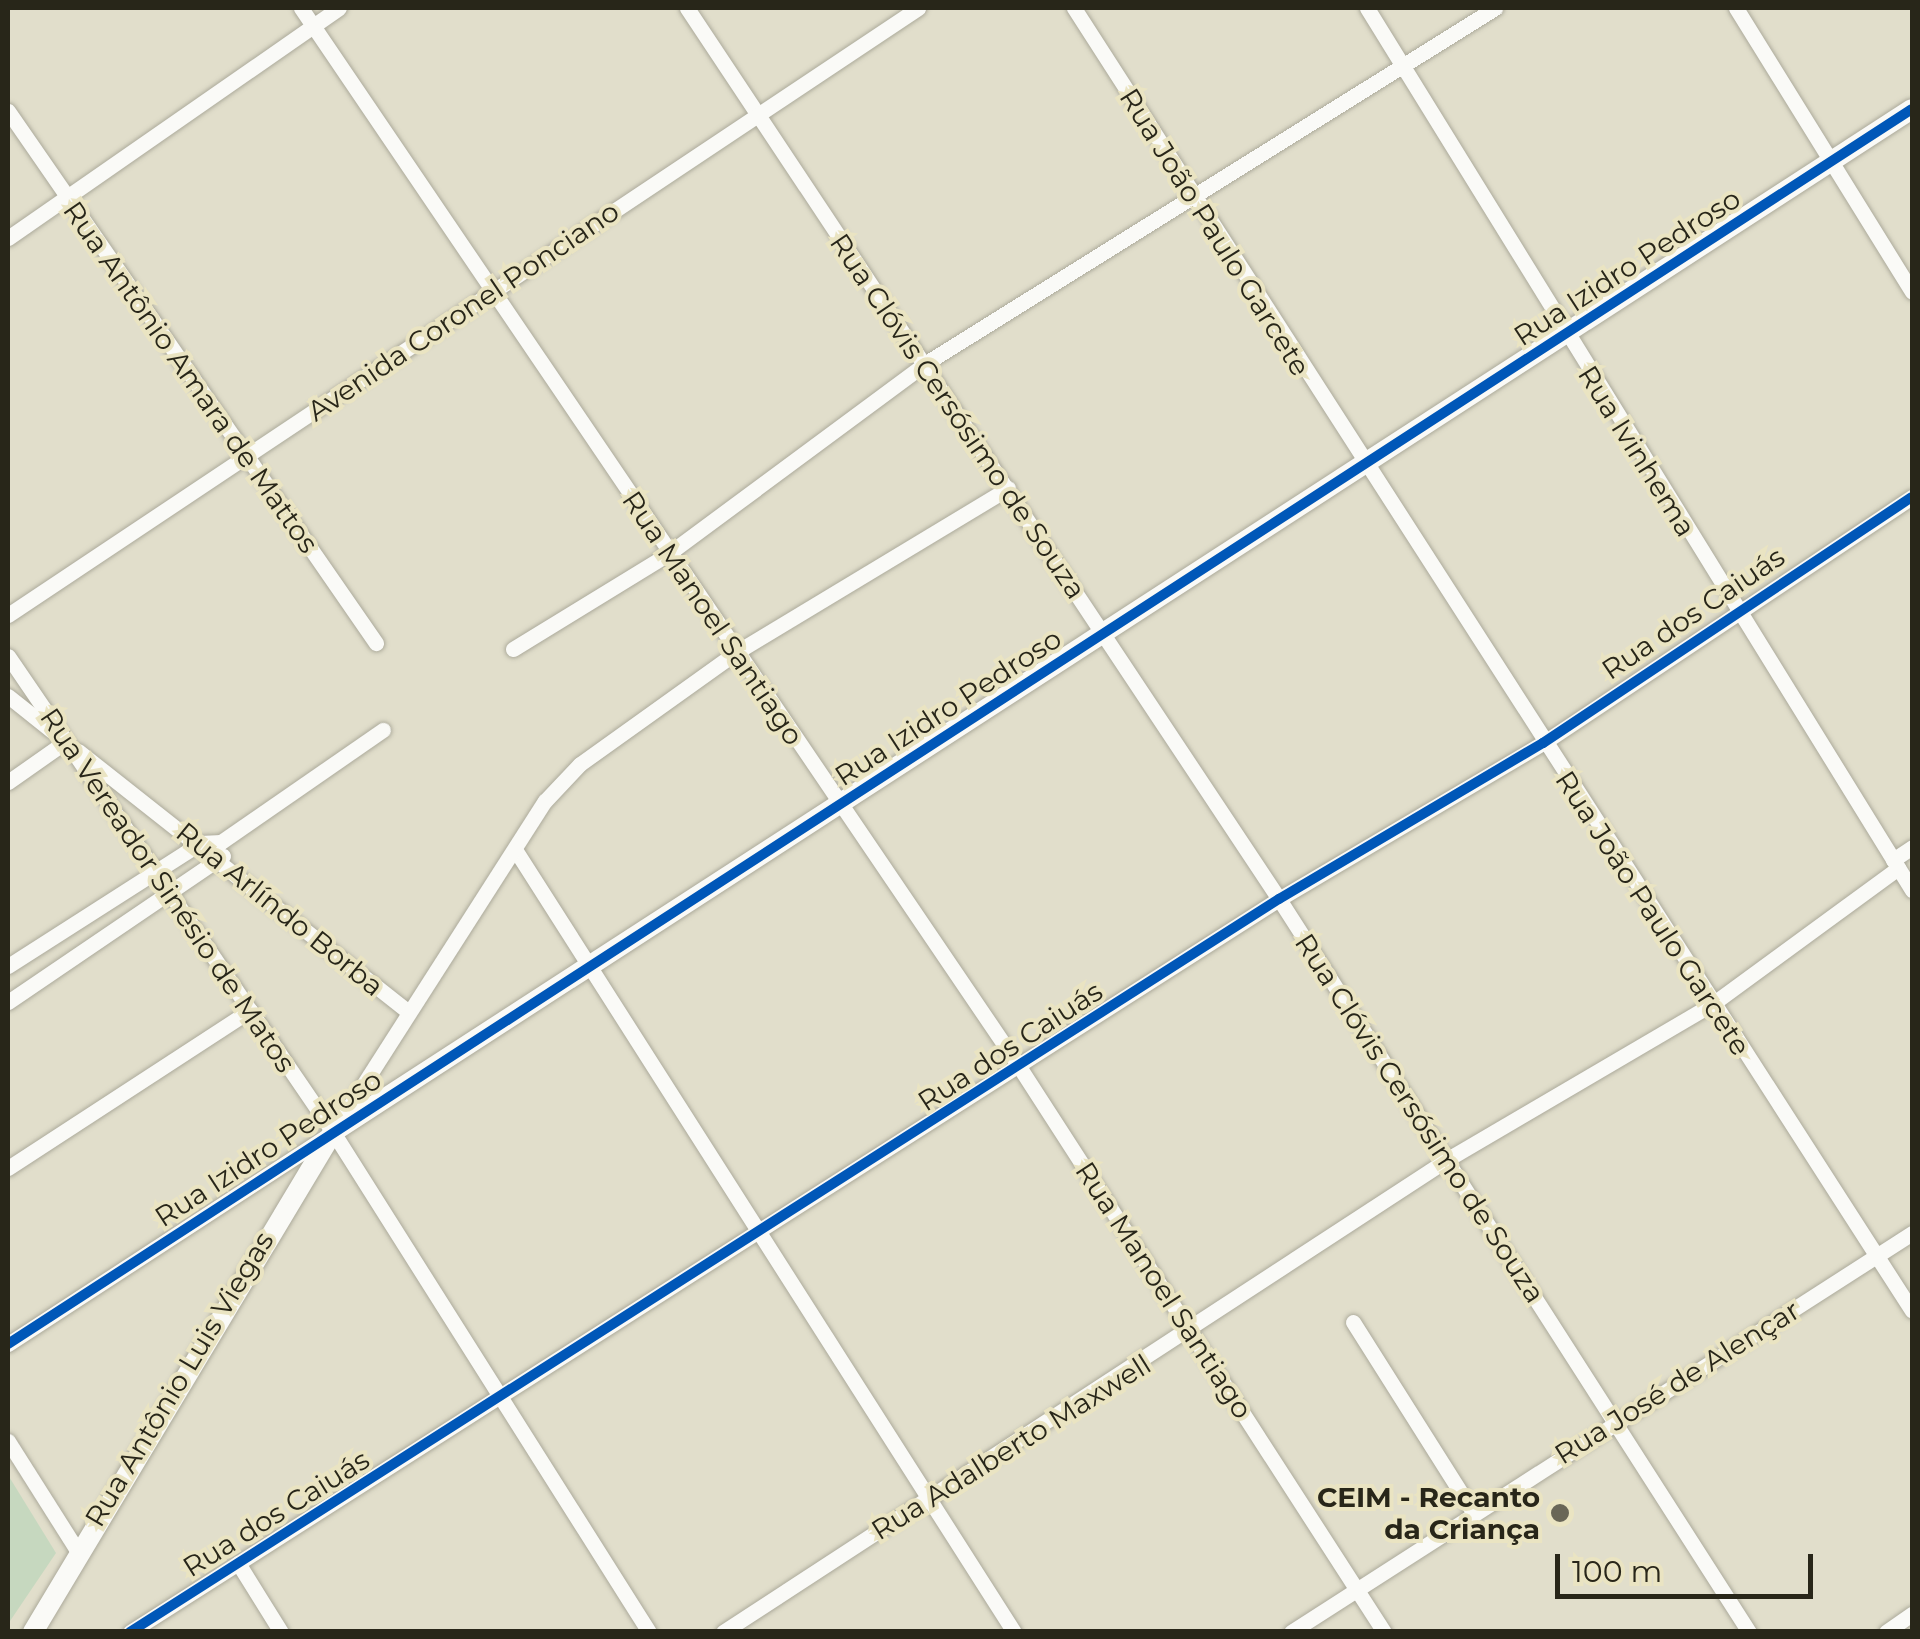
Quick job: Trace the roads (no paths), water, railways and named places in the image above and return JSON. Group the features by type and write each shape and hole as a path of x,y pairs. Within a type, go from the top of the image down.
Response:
{"street":[{"name":"Rua Manoel Santiago","path":"300,8 1020,1068 1384,1632"},
{"path":"8,238 339,8"},
{"name":"Rua Clóvis Cersósimo de Souza","path":"688,8 1279,899 1617,1420 1749,1632"},
{"name":"Avenida Coronel Ponciano","path":"8,615 496,293 755,112 918,8"},
{"name":"Rua João Paulo Garcete","path":"1074,8 1362,466 1912,1311"},
{"name":"Rua Ivinhema","path":"1368,8 1564,334 1912,890"},
{"path":"513,649 668,554 926,363 1494,8"},
{"path":"1736,8 1912,292"},
{"name":"Rua Izidro Pedroso","path":"8,1344 1912,109"},
{"name":"Rua Antônio Amara de Mattos","path":"8,111 376,643"},
{"path":"333,1132 516,851 580,764 736,653 1008,488"},
{"name":"Rua dos Caiuás","path":"130,1632 502,1400 1279,899 1543,743 1734,609 1912,497"},
{"name":"Rua Vereador Sinésio de Matos","path":"8,656 333,1132 650,1632"},
{"name":"Rua Arlíndo Borba","path":"8,696 200,843 408,1012"},
{"path":"8,966 200,843 221,842 383,730"},
{"path":"8,782 66,742"},
{"path":"8,1002 224,862 221,842"},
{"name":"Rua Adalberto Maxwell","path":"724,1632 1192,1333 1448,1159 1712,1005 1896,864 1912,847"},
{"path":"516,851 587,968 762,1231 1014,1632"},
{"path":"8,1168 250,1010"},
{"name":"Rua Antônio Luis Viegas","path":"32,1632 77,1550 333,1132"},
{"name":"Rua José de Alençar","path":"1290,1632 1912,1233"},
{"path":"1353,1322 1473,1512"},
{"path":"8,1441 77,1550"},
{"path":"238,1562 281,1632"},
{"path":"1886,1632 1912,1614"}],"place":[{"name":"CEIM - Recanto da Criança","path":"1560,1513"}]}
